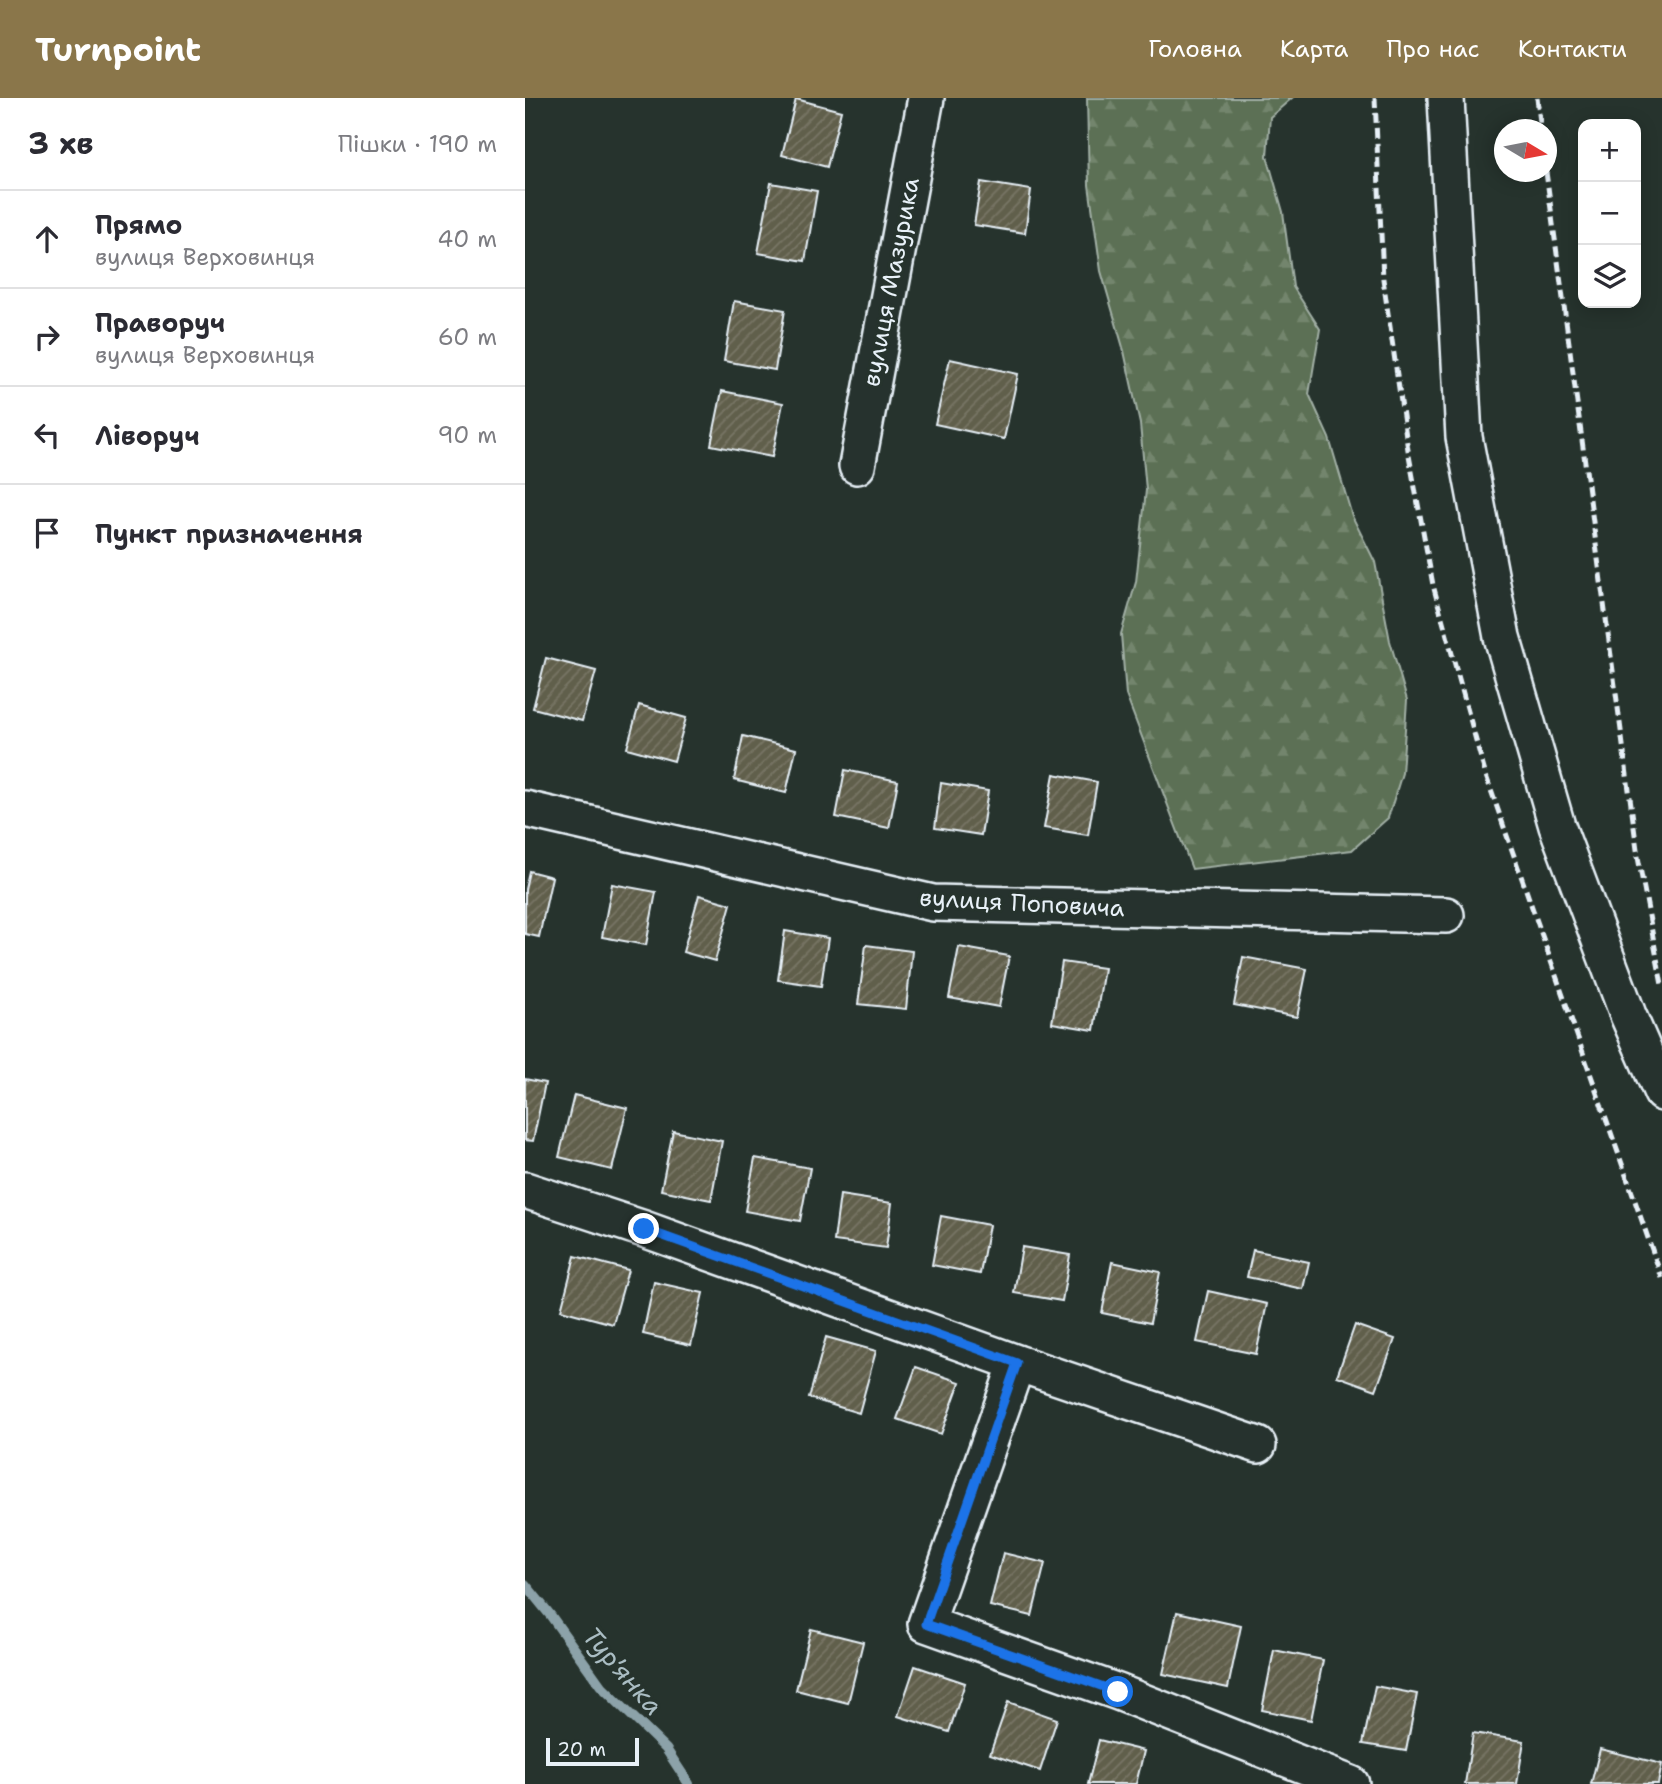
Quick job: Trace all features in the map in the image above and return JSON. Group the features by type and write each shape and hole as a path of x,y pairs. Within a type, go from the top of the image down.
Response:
{"street":[{"name":"вулиця Мазурика","path":"857,466 926,98"},
{"path":"1446,98 1464,437 1503,637 1557,826 1628,1015 1662,1093"},
{"name":"вулиця Поповича","path":"525,809 933,903 1445,915"},
{"path":"525,1190 644,1229 1017,1363 1258,1445"},
{"path":"1017,1363 926,1624 1118,1692 1350,1784"}],"green space":[{"path":"1087,98 1292,98 1270,117 1267,156 1283,212 1293,287 1320,329 1309,394 1329,438 1352,516 1375,562 1390,641 1407,700 1402,773 1388,818 1352,850 1192,869 1126,695 1121,634 1136,582 1146,490 1140,424 1124,351 1101,271 1089,185"}],"building":[{"path":"796,99 841,111 827,167 782,155"},
{"path":"981,182 1031,190 1025,233 974,225"},
{"path":"771,183 817,191 805,261 758,253"},
{"path":"734,301 785,310 775,370 724,361"},
{"path":"950,359 1018,374 1004,439 935,424"},
{"path":"722,391 783,403 772,457 711,445"},
{"path":"546,658 596,671 582,721 533,708"},
{"path":"639,705 686,718 674,761 627,748"},
{"path":"743,736 796,749 786,793 734,780"},
{"path":"845,770 898,781 889,828 836,817"},
{"path":"1054,774 1097,782 1088,835 1044,828"},
{"path":"941,783 988,791 981,835 935,828"},
{"path":"529,871 552,877 539,937 525,934 525,889"},
{"path":"612,884 656,892 646,945 602,937"},
{"path":"699,895 731,904 715,961 683,952"},
{"path":"785,931 828,938 821,986 778,980"},
{"path":"866,945 912,951 906,1009 858,1004"},
{"path":"959,947 1009,956 999,1007 949,998"},
{"path":"1243,957 1307,969 1297,1017 1234,1005"},
{"path":"1062,962 1104,968 1094,1030 1052,1023"},
{"path":"525,1079 545,1083 533,1141 525,1140"},
{"path":"574,1095 627,1108 612,1170 559,1157"},
{"path":"673,1131 722,1141 711,1200 661,1190"},
{"path":"755,1158 810,1168 800,1221 745,1211"},
{"path":"840,1195 892,1203 886,1248 834,1241"},
{"path":"941,1216 989,1225 980,1274 932,1265"},
{"path":"1022,1247 1070,1255 1062,1301 1014,1293"},
{"path":"1253,1250 1309,1262 1303,1289 1247,1277"},
{"path":"575,1256 628,1270 613,1324 561,1310"},
{"path":"1112,1262 1160,1272 1150,1323 1102,1313"},
{"path":"654,1282 703,1293 691,1345 643,1334"},
{"path":"1208,1291 1267,1304 1256,1354 1197,1342"},
{"path":"1355,1325 1395,1339 1376,1390 1337,1376"},
{"path":"826,1337 876,1351 859,1413 809,1398"},
{"path":"916,1367 960,1382 941,1434 897,1419"},
{"path":"1003,1553 1045,1563 1032,1616 990,1606"},
{"path":"1177,1612 1241,1626 1228,1688 1163,1674"},
{"path":"811,1629 863,1642 848,1703 796,1690"},
{"path":"1274,1650 1323,1660 1311,1720 1262,1710"},
{"path":"915,1666 965,1683 949,1732 898,1716"},
{"path":"1375,1686 1417,1694 1406,1751 1363,1744"},
{"path":"1008,1702 1057,1719 1040,1771 990,1754"},
{"path":"1473,1733 1524,1741 1517,1784 1465,1784"},
{"path":"1099,1740 1144,1751 1136,1784 1088,1784"},
{"path":"1600,1749 1662,1764 1658,1784 1591,1784"}],"waterway":[{"name":"Тур'янка","path":"525,1584 601,1686 666,1749 689,1784"}],"railway":[{"path":"1375,98 1383,279 1408,450 1433,585 1485,773 1662,1278"},
{"path":"1537,98 1540,119"},
{"path":"1547,182 1638,857 1662,985"}],"route":[{"path":"644,1229 1017,1363 926,1624 1118,1692"}]}
